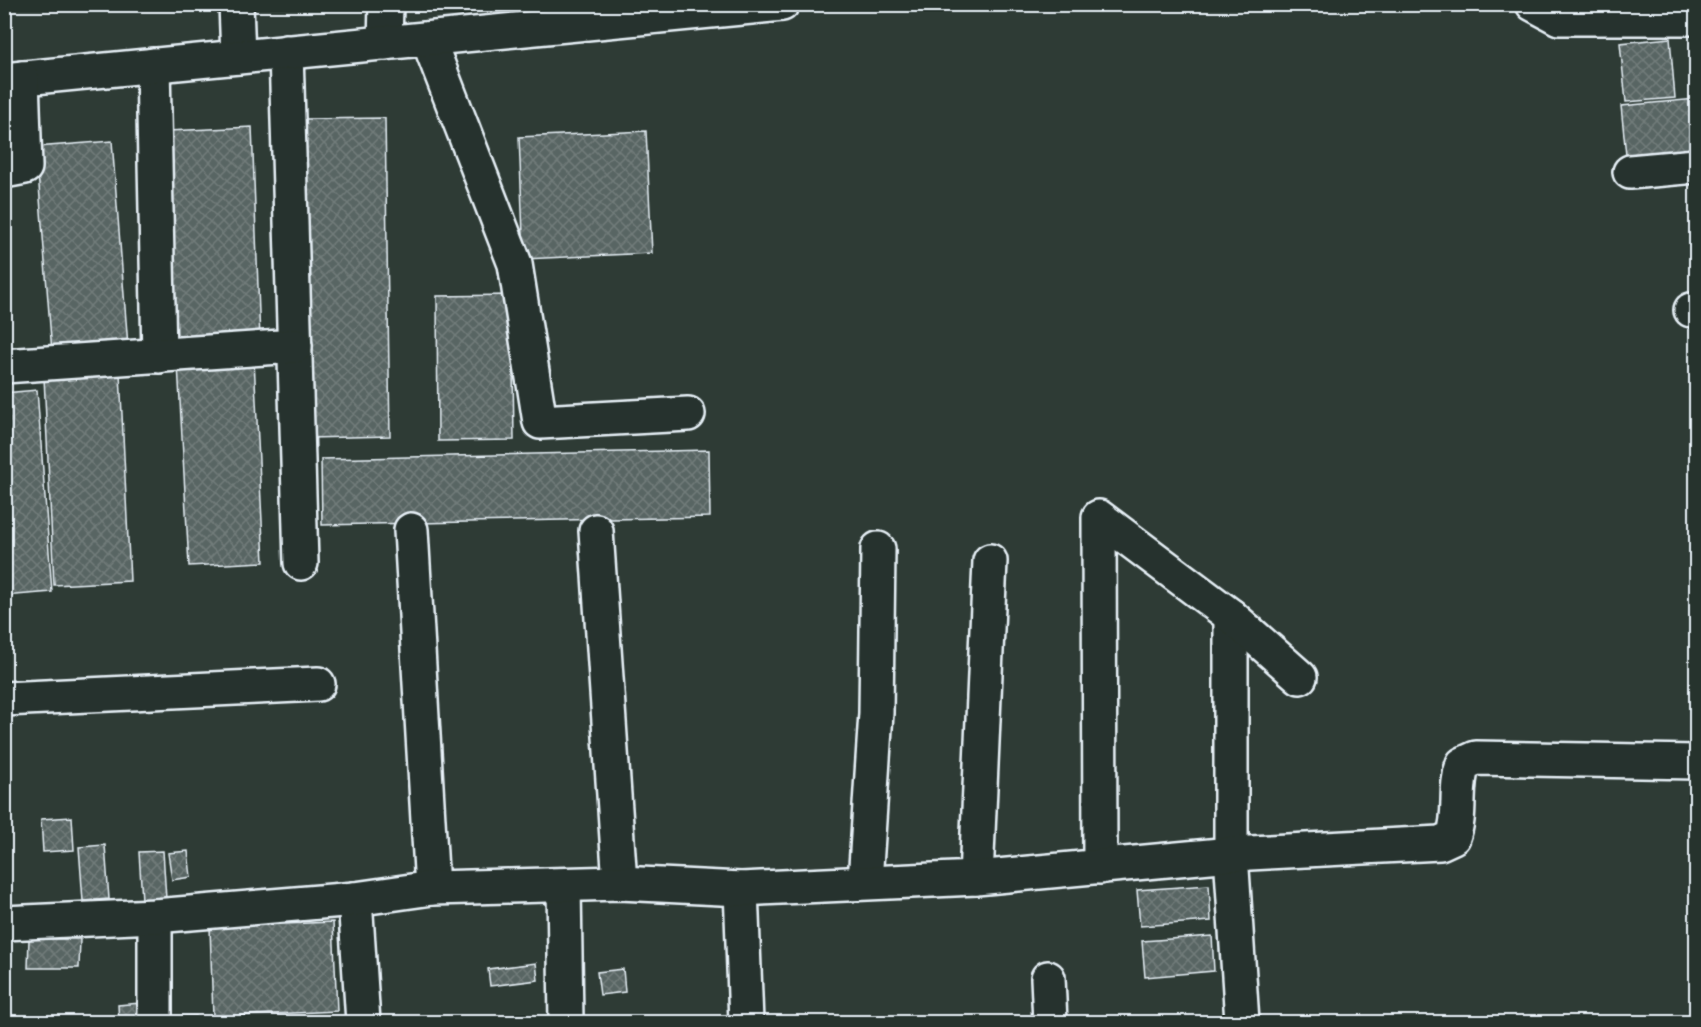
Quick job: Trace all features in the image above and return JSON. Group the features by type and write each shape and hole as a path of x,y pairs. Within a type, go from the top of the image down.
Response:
{"street":[{"path":"236,4 238,57"},
{"path":"386,4 386,43"},
{"path":"4,171 25,167 13,79 428,39 613,13 782,4"},
{"path":"1533,4 1559,18 1696,18"},
{"path":"428,39 515,264 540,422 688,414"},
{"path":"286,52 302,563"},
{"path":"153,65 159,356"},
{"path":"1630,171 1696,166"},
{"path":"4,366 295,346"},
{"path":"1100,867 1099,517 1231,616 1300,677"},
{"path":"411,531 432,888"},
{"path":"596,531 620,883"},
{"path":"864,882 876,713 878,549"},
{"path":"976,878 990,561"},
{"path":"1231,616 1231,854 1242,1023"},
{"path":"4,699 318,684"},
{"path":"4,923 155,916 355,899 432,888 620,883 741,889 976,878 1231,854 1440,843 1453,837 1456,829 1459,775 1463,764 1476,758 1696,762"},
{"path":"564,886 566,1023"},
{"path":"741,889 746,1023"},
{"path":"355,899 363,1023"},
{"path":"155,916 155,1023"},
{"path":"1048,978 1050,1023"}],"building":[{"path":"1670,38 1675,98 1626,102 1620,43"},
{"path":"1696,99 1696,158 1627,165 1621,106"},
{"path":"385,118 390,436 310,438 305,119"},
{"path":"252,127 260,340 176,344 168,131"},
{"path":"646,131 652,253 524,259 519,137"},
{"path":"112,141 128,346 52,352 36,147"},
{"path":"512,295 514,440 438,441 437,296"},
{"path":"254,360 264,562 189,566 178,364"},
{"path":"120,373 130,581 54,585 44,377"},
{"path":"37,390 52,592 4,596 4,393"},
{"path":"709,450 710,517 322,525 321,459"},
{"path":"72,817 74,850 43,852 41,819"},
{"path":"105,845 109,899 83,901 79,847"},
{"path":"163,851 166,899 142,900 139,852"},
{"path":"188,851 191,877 172,880 168,853"},
{"path":"1209,885 1211,921 1140,926 1137,890"},
{"path":"333,922 337,1011 213,1017 210,927"},
{"path":"1212,936 1214,971 1145,977 1142,941"},
{"path":"29,939 80,939 79,968 28,968"},
{"path":"536,963 538,980 490,986 488,969"},
{"path":"623,969 625,992 600,995 597,972"},
{"path":"152,1002 153,1022 119,1022 118,1005"},
{"path":"196,1016 196,1022 164,1022 164,1017"}]}
